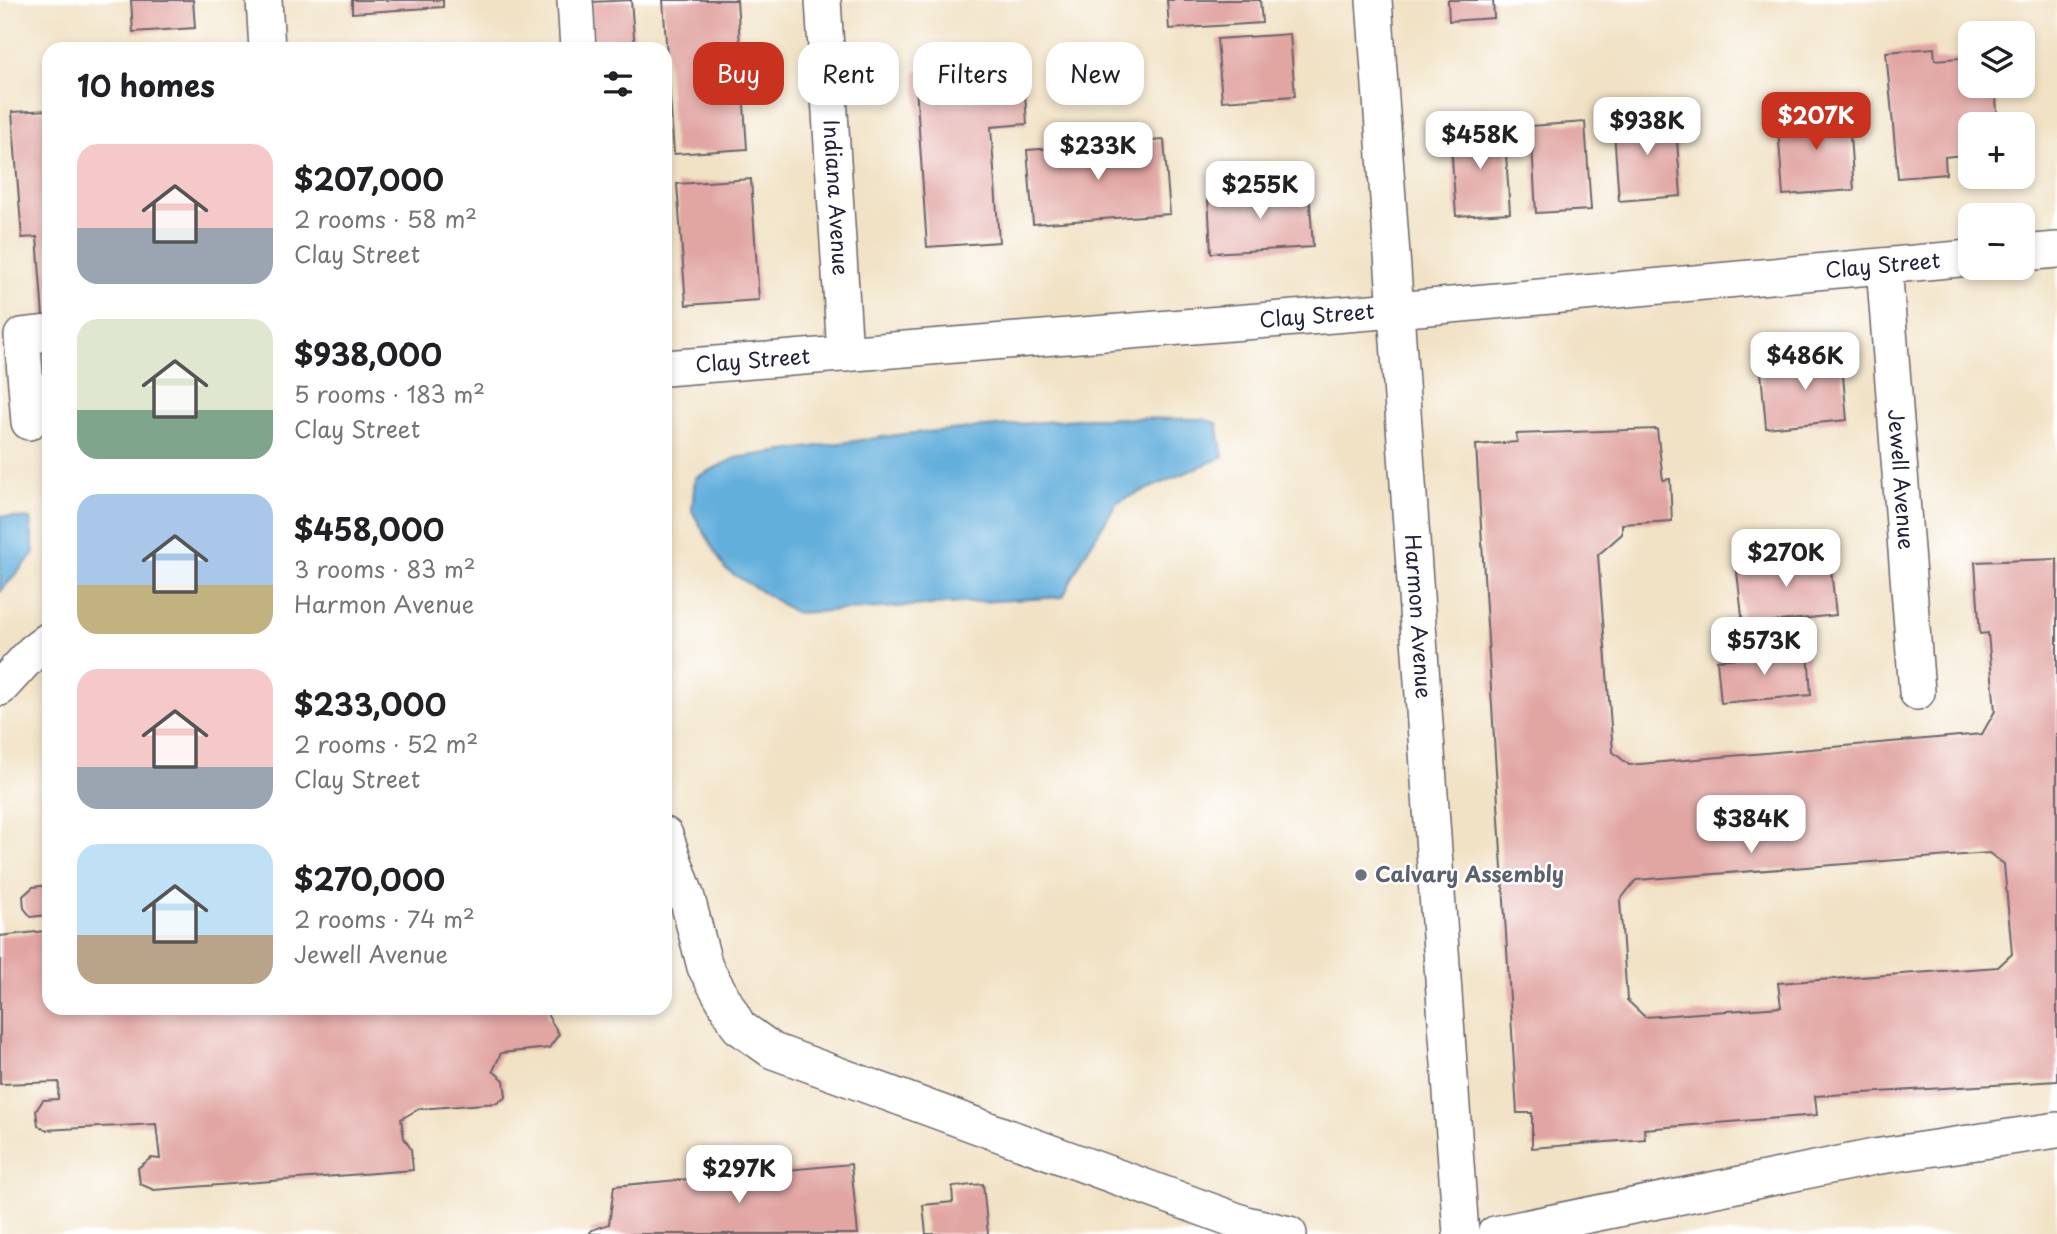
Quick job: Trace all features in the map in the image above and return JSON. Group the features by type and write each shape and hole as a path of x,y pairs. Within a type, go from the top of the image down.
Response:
{"street":[{"path":"264,0 267,42"},
{"path":"575,0 578,42"},
{"name":"Indiana Avenue","path":"823,0 845,354"},
{"name":"Harmon Avenue","path":"1374,0 1461,1234"},
{"path":"2035,252 2057,250"},
{"name":"Clay Street","path":"672,367 1396,310 1958,259"},
{"name":"Jewell Avenue","path":"1884,266 1917,692"},
{"path":"26,422 35,334"},
{"path":"0,688 42,645"},
{"path":"672,855 687,898 705,967 739,1027 773,1051 1246,1224 1289,1234"},
{"path":"1495,1234 1874,1157 2057,1130"}],"water":[{"path":"1089,418 1202,419 1217,423 1223,457 1117,502 1082,559 1063,597 796,613 725,569 692,511 695,478 735,458 904,434"},
{"path":"0,516 30,519 34,554 0,592"}],"building":[{"path":"131,0 193,0 195,28 133,32"},
{"path":"352,0 443,0 443,7 352,13"},
{"path":"631,0 634,42 594,42 591,2"},
{"path":"663,0 737,0 740,42 693,42 693,105 744,105 747,149 674,154 672,42 666,42"},
{"path":"1167,0 1260,0 1262,23 1169,29"},
{"path":"1448,0 1493,0 1494,18 1449,21"},
{"path":"1290,34 1295,96 1222,101 1217,39"},
{"path":"1934,48 1935,60 1958,58 1958,98 1996,98 1997,112 1958,112 1958,155 1945,157 1946,174 1898,178 1886,52"},
{"path":"917,105 1026,105 1027,124 991,127 999,242 927,247"},
{"path":"1848,109 1854,190 1783,195 1777,114"},
{"path":"42,110 42,303 37,237 22,238 12,112"},
{"path":"1675,113 1681,196 1619,201 1613,117"},
{"path":"1585,122 1591,210 1536,213 1531,126"},
{"path":"1504,125 1510,213 1456,216 1450,129"},
{"path":"1164,140 1170,214 1033,224 1027,150"},
{"path":"751,179 759,300 686,305 677,184"},
{"path":"1309,189 1313,247 1211,253 1208,195"},
{"path":"1841,354 1847,420 1766,428 1761,372 1784,370 1784,359"},
{"path":"1657,429 1663,480 1670,479 1672,521 1622,524 1622,534 1598,555 1613,752 1629,765 1982,734 1995,711 1988,633 1980,634 1975,562 2057,559 2057,1081 1815,1096 1817,1115 1644,1129 1645,1139 1532,1148 1532,1113 1517,1113 1476,445 1517,442 1516,434","holes":["1989,853 2004,864 2012,954 1998,967 1778,983 1781,1007 1645,1017 1627,1000 1620,900 1636,880"]},
{"path":"1829,552 1836,615 1743,625 1736,563"},
{"path":"1808,651 1811,695 1721,703 1717,660"},
{"path":"42,886 42,916 31,917 24,908 23,896 33,887"},
{"path":"42,931 42,1015 548,1015 559,1034 549,1048 501,1053 493,1071 504,1080 506,1097 497,1103 419,1109 401,1119 404,1138 411,1149 413,1170 154,1190 140,1184 138,1168 151,1158 160,1159 156,1124 45,1130 38,1125 36,1111 43,1100 58,1099 59,1082 0,1084 0,936"},
{"path":"851,1164 858,1234 589,1234 592,1230 609,1224 614,1186"},
{"path":"983,1184 988,1234 926,1234 923,1205 953,1202 952,1187"}],"place":[{"name":"Calvary Assembly","path":"1361,875"}]}
